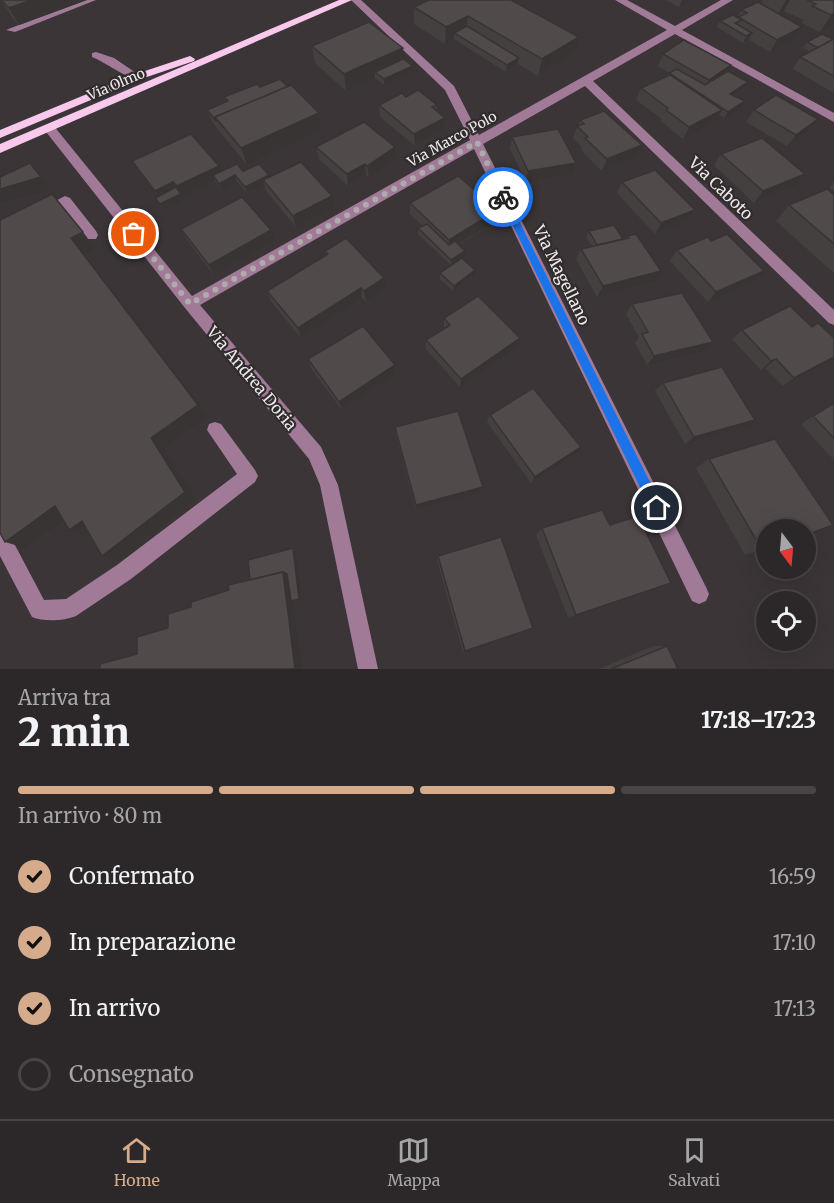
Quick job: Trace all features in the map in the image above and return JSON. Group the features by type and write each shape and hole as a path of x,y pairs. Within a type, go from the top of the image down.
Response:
{"main road":[{"name":"Via Olmo","path":"0,149 347,0"},
{"name":"Via Olmo","path":"0,134 136,77 242,44"}],"street":[{"path":"11,30 91,0"},
{"name":"Via Magellano","path":"356,0 450,88 699,594"},
{"path":"620,0 834,118"},
{"name":"Via Marco Polo","path":"190,304 728,0"},
{"path":"96,55 110,60 136,77"},
{"name":"Via Caboto","path":"586,81 834,319"},
{"name":"Via Andrea Doria","path":"49,128 190,304 315,453 329,485 368,669"},
{"path":"28,220 65,201 91,236"},
{"path":"0,537 39,610 69,609 124,572 249,476 215,430"}],"building":[{"path":"1,0 32,0 9,8"},
{"path":"429,0 511,0 579,37 542,59 468,16 446,27 414,7"},
{"path":"807,0 834,0 834,13 831,15 812,6 816,4"},
{"path":"758,2 802,27 777,40 738,17 747,13 741,10"},
{"path":"733,15 742,20 735,23 752,33 746,36 720,21"},
{"path":"369,22 403,48 344,74 312,46"},
{"path":"467,26 519,58 507,65 454,33"},
{"path":"822,34 833,39 818,48 807,42"},
{"path":"834,39 834,76 800,57"},
{"path":"684,40 731,65 709,80 663,54"},
{"path":"403,59 413,66 384,79 375,72"},
{"path":"677,69 705,85 728,71 748,82 730,94 745,101 728,112 669,73"},
{"path":"670,75 722,110 689,127 641,88"},
{"path":"280,79 288,87 215,117 217,122 207,110 228,101 224,97 257,84 260,87"},
{"path":"291,85 319,113 241,148 215,117"},
{"path":"418,90 437,105 432,107 445,118 414,134 379,105 402,93 406,97"},
{"path":"776,95 818,119 796,135 754,110"},
{"path":"604,111 642,145 607,159 585,138 588,137 577,126 584,124 580,120"},
{"path":"364,122 395,147 367,166 365,164 347,174 316,147"},
{"path":"558,129 576,163 528,171 512,137"},
{"path":"191,134 219,166 177,186 173,182 155,191 132,161"},
{"path":"762,138 805,174 763,191 721,154"},
{"path":"301,162 332,196 293,216 263,180"},
{"path":"30,163 41,177 0,189 0,177"},
{"path":"237,164 243,171 259,164 269,175 245,187 235,175 219,184 213,175"},
{"path":"655,170 695,210 661,223 622,182"},
{"path":"458,176 498,210 449,240 410,203"},
{"path":"176,187 181,194 160,204 155,198"},
{"path":"827,189 834,195 834,244 789,205"},
{"path":"52,194 83,232 71,238 198,405 151,438 185,492 102,556 82,521 69,530 55,506 5,542 0,533 0,220"},
{"path":"242,197 271,230 209,265 181,229"},
{"path":"427,224 449,245 455,241 465,251 451,260 418,228"},
{"path":"614,225 623,239 597,245 589,231"},
{"path":"636,234 661,271 603,286 581,249 629,238 627,236"},
{"path":"727,234 764,271 716,292 677,250 708,237 711,241"},
{"path":"346,238 384,278 364,291 361,288 298,328 267,291 328,254 325,251"},
{"path":"462,258 475,270 454,286 440,273"},
{"path":"682,293 713,342 654,356 642,334 648,332 632,304"},
{"path":"478,296 520,338 461,379 426,340 450,325 444,318"},
{"path":"790,306 812,327 818,323 834,338 834,357 794,378 776,359 771,361 742,330"},
{"path":"363,326 395,365 339,402 308,359"},
{"path":"722,367 755,420 694,437 663,383"},
{"path":"533,388 581,447 535,477 490,415"},
{"path":"834,403 834,438 813,416"},
{"path":"458,411 483,487 416,505 395,427"},
{"path":"775,439 833,525 816,531 816,519 756,519 756,540 709,459"},
{"path":"602,510 610,525 638,516 671,583 576,615 542,528"},
{"path":"501,537 533,628 465,651 438,556"},
{"path":"293,548 299,599 291,601 287,574 283,572 250,580 248,560"},
{"path":"283,572 295,669 100,669 100,664 137,654 137,637 168,628 168,614 191,607 191,602 229,590 228,585"},
{"path":"667,646 678,669 611,669"}],"way so far":[{"path":"134,234 190,304 477,142 503,197"}],"route":[{"path":"503,197 657,508"}]}
